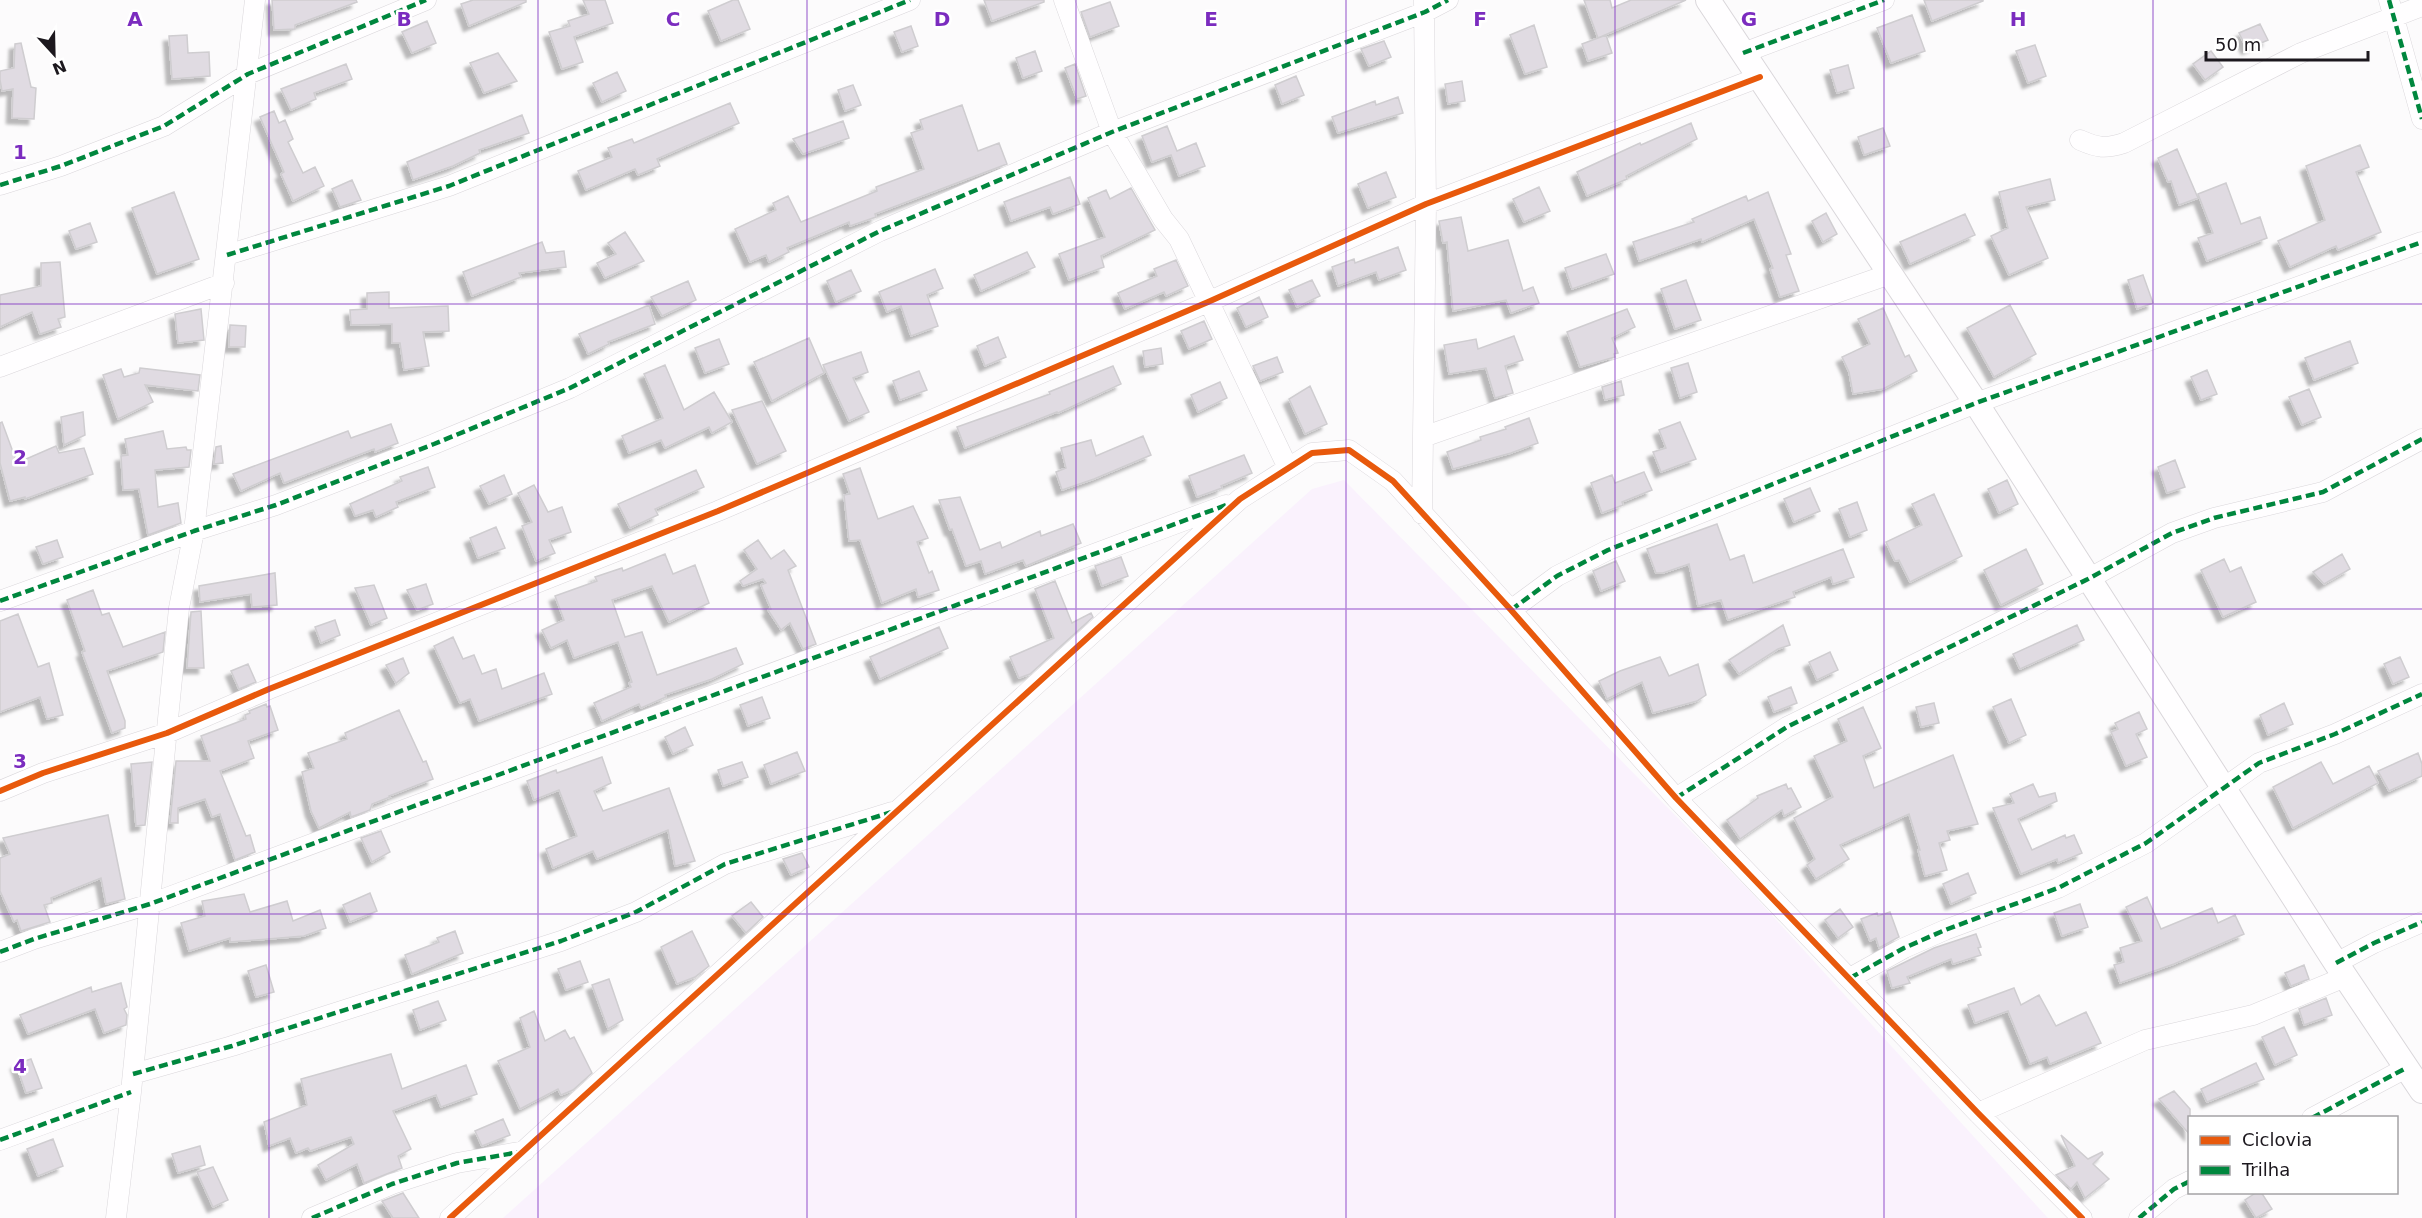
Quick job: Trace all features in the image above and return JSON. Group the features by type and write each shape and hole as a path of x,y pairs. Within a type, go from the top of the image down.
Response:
{"street":[{"path":"116,1218 132,1083 179,608 194,531 255,0"},
{"path":"0,185 61,166 164,126 248,75 426,0"},
{"path":"227,255 449,186 910,0"},
{"path":"1064,0 1112,132 1163,219 1179,239 1288,468"},
{"path":"0,601 194,531 276,505 570,388 880,231 1112,132 1424,6 1448,0"},
{"path":"1708,0 1976,403 2341,970 2422,1091"},
{"path":"1743,53 1884,0"},
{"path":"1422,514 1426,204 1424,6"},
{"path":"2079,140 2108,148 2124,143 2392,8 2422,6"},
{"path":"2392,8 2422,119"},
{"path":"0,791 44,773 167,733 269,688 718,511 1208,302 1426,204 1760,77"},
{"path":"1512,610 1557,576 1608,550 1976,403 2422,242"},
{"path":"1423,437 1890,274"},
{"path":"0,367 224,283"},
{"path":"1676,798 1787,727 2088,579 2172,533 2214,518 2324,492 2422,439"},
{"path":"450,1218 1240,499 1312,453 1349,450 1393,481 1512,610 1676,798 2082,1218"},
{"path":"0,952 34,939 150,904 1179,524 1240,499"},
{"path":"1850,978 1904,948 1945,930 2068,883 2146,843 2259,763 2335,734 2422,694"},
{"path":"0,1140 132,1083 232,1047 561,941 636,912 725,864 898,810"},
{"path":"1978,1113 2145,1040 2253,1015 2341,970 2374,943 2422,922"},
{"path":"2316,1116 2406,1068"},
{"path":"312,1218 392,1184 457,1163 525,1151"},
{"path":"2139,1218 2174,1189 2188,1182"}],"shaded area":[{"path":"1344,480 1749,890 2048,1218 503,1218 1312,489"}],"building":[{"path":"272,0 356,0 357,2 295,25 295,29 274,30"},
{"path":"473,0 526,0 526,2 469,26 461,4"},
{"path":"583,0 605,0 613,23 574,37 583,62 562,69 549,32 570,26 568,21 589,14"},
{"path":"738,0 750,29 721,41 708,11"},
{"path":"984,0 1044,0 1044,2 992,21"},
{"path":"1584,0 1610,0 1612,8 1631,0 1686,0 1598,38"},
{"path":"1924,0 1983,0 1983,1 1932,21"},
{"path":"1110,2 1119,26 1090,37 1081,12"},
{"path":"1912,15 1925,51 1891,63 1877,28"},
{"path":"427,21 436,43 412,53 402,32"},
{"path":"2260,24 2268,40 2247,49 2239,33"},
{"path":"1534,25 1547,67 1525,74 1510,35"},
{"path":"911,26 918,46 902,52 894,32"},
{"path":"187,35 188,53 209,52 210,76 172,79 169,36"},
{"path":"1606,35 1612,53 1588,61 1582,44"},
{"path":"1384,41 1391,57 1369,66 1361,49"},
{"path":"21,43 31,87 36,88 34,119 12,118 13,89 2,91 0,80 0,71 14,68 15,44"},
{"path":"2035,45 2046,76 2028,83 2016,51"},
{"path":"1035,51 1042,71 1023,78 1016,58"},
{"path":"2211,51 2223,67 2205,80 2193,64"},
{"path":"498,53 517,81 484,93 470,63"},
{"path":"346,64 352,79 314,93 316,99 291,110 281,89"},
{"path":"1075,64 1086,96 1077,99 1065,68"},
{"path":"1848,65 1854,88 1837,93 1830,70"},
{"path":"617,72 626,91 602,102 593,83"},
{"path":"1296,76 1304,95 1282,104 1275,85"},
{"path":"1462,81 1465,101 1448,104 1445,84"},
{"path":"853,85 861,105 845,111 838,90"},
{"path":"1398,97 1403,113 1338,133 1332,117 1375,101 1376,105"},
{"path":"730,103 739,123 657,159 660,166 638,175 635,169 586,190 578,171 612,157 608,148 632,139 634,143"},
{"path":"962,105 978,151 999,143 1007,164 875,214 876,217 850,226 849,222 787,248 789,252 769,262 766,255 750,262 735,229 776,210 773,203 788,196 801,222 877,191 876,187 924,169 911,133 923,129 920,120"},
{"path":"274,111 279,123 285,120 293,139 288,142 303,173 315,167 324,186 293,201 281,174 284,172 260,117"},
{"path":"522,115 529,133 479,150 480,153 453,166 413,180 407,162"},
{"path":"843,121 849,138 803,154 793,139"},
{"path":"1691,123 1697,139 1626,176 1627,179 1587,196 1577,172"},
{"path":"1167,126 1177,151 1196,143 1205,166 1179,176 1171,155 1152,162 1142,136"},
{"path":"1883,128 1890,146 1864,155 1858,137"},
{"path":"2360,145 2369,167 2356,172 2381,232 2338,250 2336,246 2290,267 2278,241 2325,220 2306,166"},
{"path":"2177,149 2198,198 2179,205 2171,181 2168,182 2158,158"},
{"path":"1386,172 1396,197 1368,208 1358,184"},
{"path":"1070,177 1080,204 1053,214 1050,207 1011,221 1004,202"},
{"path":"2050,179 2055,200 2026,207 2048,258 2009,275 1991,236 2008,228 1999,192"},
{"path":"352,180 361,200 340,207 332,189"},
{"path":"2226,183 2241,224 2260,217 2267,238 2207,261 2198,238 2213,233 2198,194"},
{"path":"1539,187 1550,211 1524,222 1513,199"},
{"path":"1131,188 1155,230 1101,256 1104,267 1069,280 1059,254 1105,237 1088,198 1106,190 1110,199"},
{"path":"174,192 199,259 157,274 132,208"},
{"path":"1768,192 1791,254 1786,255 1799,291 1780,297 1770,269 1773,268 1754,219 1702,242 1701,239 1639,261 1633,242 1694,222 1692,219 1746,196 1748,201"},
{"path":"1826,213 1837,234 1823,242 1812,221"},
{"path":"1965,214 1975,235 1910,264 1900,242"},
{"path":"1461,217 1468,251 1508,240 1523,291 1533,287 1539,303 1511,313 1506,300 1453,311 1447,242 1443,243 1439,221"},
{"path":"90,223 97,242 76,249 69,231"},
{"path":"625,232 644,261 605,278 597,263 616,254 608,243"},
{"path":"542,242 546,253 564,251 566,267 519,273 521,277 472,296 463,272"},
{"path":"1398,247 1406,270 1379,280 1376,272 1338,286 1332,267 1354,259 1355,263"},
{"path":"1027,252 1035,267 981,291 974,275"},
{"path":"1606,254 1614,274 1572,289 1565,268"},
{"path":"1176,260 1188,286 1166,296 1164,292 1125,309 1118,293 1157,276 1154,269"},
{"path":"60,262 65,317 58,319 61,327 40,334 32,312 0,327 0,295 41,286 41,263"},
{"path":"935,269 943,288 927,295 938,326 911,336 901,306 887,312 879,292"},
{"path":"851,270 861,291 836,302 827,281"},
{"path":"2143,275 2153,303 2137,309 2128,280"},
{"path":"1312,280 1320,296 1297,307 1289,290"},
{"path":"1686,280 1701,320 1675,329 1661,289"},
{"path":"688,281 696,300 662,316 651,297"},
{"path":"389,292 389,308 448,306 449,331 423,332 429,366 404,370 400,343 392,343 392,324 351,325 350,310 367,309 367,293"},
{"path":"1259,297 1268,317 1246,327 1237,308"},
{"path":"649,305 655,324 608,342 609,344 588,354 579,334"},
{"path":"2010,305 2036,354 1994,377 1967,328"},
{"path":"1883,308 1905,357 1909,355 1917,371 1883,389 1853,394 1849,372 1842,357 1870,344 1858,319"},
{"path":"201,309 204,340 178,343 175,314"},
{"path":"1627,309 1635,327 1612,338 1618,353 1614,354 1615,357 1580,367 1567,332"},
{"path":"1204,321 1212,339 1189,349 1181,331"},
{"path":"230,325 246,326 245,347 229,347"},
{"path":"1514,336 1523,360 1505,366 1513,393 1495,398 1486,368 1449,374 1444,345 1476,339 1478,349"},
{"path":"998,337 1006,357 985,366 977,346"},
{"path":"809,338 824,373 772,401 754,362"},
{"path":"719,339 729,364 705,373 695,348"},
{"path":"2350,341 2358,363 2314,380 2305,358"},
{"path":"1161,348 1163,364 1145,367 1143,351"},
{"path":"861,352 868,372 853,378 869,412 849,421 823,365"},
{"path":"1277,357 1283,372 1260,381 1253,366"},
{"path":"1688,363 1697,392 1680,398 1671,368"},
{"path":"665,365 684,410 714,392 732,422 712,433 709,427 665,448 661,440 629,453 622,436 663,418 644,374"},
{"path":"1113,366 1121,384 1058,413 965,448 957,427 1050,394 1049,392"},
{"path":"140,368 200,375 198,391 145,385 153,402 118,419 103,375 121,369 124,377 139,373"},
{"path":"2207,370 2217,394 2201,400 2191,377"},
{"path":"919,371 927,390 900,400 893,381"},
{"path":"1621,381 1624,395 1605,400 1602,387"},
{"path":"1220,382 1227,398 1198,412 1191,395"},
{"path":"1310,386 1327,424 1305,434 1289,399"},
{"path":"2309,389 2321,417 2302,425 2289,397"},
{"path":"762,401 786,451 757,464 732,410"},
{"path":"83,412 85,435 64,445 61,417"},
{"path":"1529,418 1538,443 1453,469 1447,452 1481,440 1480,437 1506,429 1505,427"},
{"path":"2,422 17,463 56,446 59,453 84,448 93,474 25,499 25,497 10,501 0,463 0,423"},
{"path":"1680,422 1696,459 1661,472 1653,452 1666,448 1659,430"},
{"path":"391,424 398,443 375,452 374,449 284,483 280,473 241,491 233,474 348,431 351,438"},
{"path":"163,431 167,449 186,447 187,450 191,450 189,467 155,470 158,507 178,503 181,523 148,535 139,489 123,490 121,456 128,455 125,439"},
{"path":"1143,436 1151,455 1062,490 1056,472 1066,468 1061,448 1091,440 1096,456"},
{"path":"221,446 223,463 214,464 216,447"},
{"path":"1244,455 1252,473 1197,497 1189,476"},
{"path":"2175,460 2185,487 2167,493 2158,467"},
{"path":"428,467 435,487 396,502 398,507 376,517 373,510 355,516 350,504 402,481 400,477"},
{"path":"860,468 878,519 913,506 928,538 917,542 929,573 932,571 939,590 918,597 916,589 882,603 860,540 849,541 844,495 850,494 843,474"},
{"path":"696,470 704,487 655,509 658,515 630,528 618,504"},
{"path":"1644,472 1652,490 1602,513 1591,483 1612,475 1615,483"},
{"path":"504,475 512,494 489,504 480,486"},
{"path":"2007,480 2018,504 1999,513 1988,489"},
{"path":"534,485 548,512 562,507 571,532 549,540 555,553 536,561 522,526 532,522 518,493"},
{"path":"1810,488 1820,511 1794,522 1784,499"},
{"path":"1934,494 1962,556 1910,582 1899,560 1895,561 1886,542 1922,525 1912,504"},
{"path":"960,497 980,550 1000,542 1002,548 1040,531 1041,536 1073,524 1081,543 1026,566 1023,560 985,574 981,561 966,566 939,500"},
{"path":"1857,502 1867,530 1850,537 1839,509"},
{"path":"1717,524 1730,560 1744,555 1753,583 1843,549 1854,577 1833,584 1831,577 1793,592 1795,597 1728,620 1721,600 1698,606 1689,564 1663,573 1656,573 1647,549"},
{"path":"496,527 505,548 478,558 470,538"},
{"path":"57,540 63,557 43,564 36,547"},
{"path":"758,540 771,559 784,550 796,566 788,570 816,644 803,649 790,623 781,630 768,610 771,609 761,585 766,583 763,579 743,586 740,581 757,569 744,550"},
{"path":"2026,549 2043,584 2001,605 1984,570"},
{"path":"665,554 673,574 695,565 709,603 669,622 652,586 612,600 625,637 642,632 657,675 736,648 743,664 712,679 665,695 666,697 641,708 639,704 602,721 594,703 631,687 629,683 632,682 618,642 574,658 567,640 551,648 542,630 564,620 555,596 597,581 595,577 622,568 623,571"},
{"path":"2342,554 2350,569 2324,584 2313,572"},
{"path":"1121,557 1128,576 1102,586 1095,566"},
{"path":"2224,559 2230,572 2241,567 2256,602 2223,617 2201,570"},
{"path":"1616,561 1625,581 1601,591 1593,571"},
{"path":"275,573 277,605 252,607 251,594 200,602 199,586"},
{"path":"1055,581 1072,623 1091,613 1093,617 1030,674 1019,678 1010,657 1054,638 1035,589"},
{"path":"426,584 433,604 417,610 407,590"},
{"path":"374,585 387,618 371,625 355,588"},
{"path":"93,590 102,615 109,613 123,647 165,632 163,652 107,671 125,721 125,728 112,733 82,652 85,651 67,600"},
{"path":"201,611 204,668 187,668 191,612"},
{"path":"18,614 38,667 49,663 63,715 47,719 40,697 0,712 0,621"},
{"path":"335,620 340,635 321,643 315,627"},
{"path":"1783,625 1790,645 1778,649 1739,674 1729,660"},
{"path":"2077,625 2084,640 2020,669 2013,654"},
{"path":"939,627 948,648 880,679 870,657"},
{"path":"453,637 463,659 474,655 482,674 496,669 502,689 544,673 552,694 479,721 470,699 460,703 434,646"},
{"path":"1830,652 1838,670 1817,680 1809,662"},
{"path":"1660,657 1669,676 1698,664 1706,695 1697,701 1653,713 1642,682 1607,699 1599,681"},
{"path":"2400,657 2409,677 2393,684 2384,664"},
{"path":"403,658 409,673 396,683 386,665"},
{"path":"248,664 256,682 239,689 231,671"},
{"path":"1791,687 1797,703 1774,712 1768,697"},
{"path":"762,697 770,718 748,726 740,705"},
{"path":"2011,699 2026,735 2009,743 1993,707"},
{"path":"1934,703 1939,723 1921,727 1916,707"},
{"path":"2284,703 2293,724 2268,735 2260,715"},
{"path":"266,704 267,707 270,706 278,730 248,741 254,758 220,771 246,836 250,835 255,852 235,860 220,814 212,817 205,799 178,808 178,823 170,823 176,761 210,761 201,736 246,719 245,715 250,713 249,711"},
{"path":"1863,707 1881,748 1863,756 1874,788 1953,755 1978,824 1947,831 1950,840 1939,843 1947,870 1925,876 1909,814 1840,845 1849,859 1816,879 1807,865 1815,859 1794,818 1833,797 1814,756 1847,741 1838,719"},
{"path":"399,710 433,779 372,804 370,810 351,817 350,812 319,828 311,811 302,772 314,768 308,753 347,739 345,733"},
{"path":"2139,712 2147,729 2136,734 2147,757 2126,766 2111,732 2118,729 2115,723"},
{"path":"685,727 693,745 673,754 665,737"},
{"path":"797,752 805,771 771,784 764,765"},
{"path":"2418,753 2422,764 2422,776 2389,791 2378,771"},
{"path":"602,757 611,783 594,791 603,811 669,788 695,861 675,866 668,830 597,859 593,851 553,868 546,849 577,836 559,790 534,800 527,781"},
{"path":"152,762 145,825 136,826 131,764"},
{"path":"742,762 748,777 723,786 718,770"},
{"path":"2321,762 2333,784 2369,766 2378,783 2293,828 2273,787"},
{"path":"1786,784 1788,789 1791,788 1801,807 1784,816 1782,810 1740,839 1727,820 1758,798 1757,796"},
{"path":"2033,784 2039,797 2055,793 2057,801 2018,819 2032,850 2065,835 2066,838 2074,835 2082,853 2058,863 2057,859 2021,874 1993,808 2014,803 2010,794"},
{"path":"108,815 125,899 106,904 101,878 51,898 52,903 44,905 50,922 21,931 17,920 14,922 0,891 0,858 10,854 3,838"},
{"path":"381,831 390,852 372,862 361,838"},
{"path":"802,853 809,867 791,875 783,859"},
{"path":"1968,873 1976,893 1951,904 1943,884"},
{"path":"370,893 377,911 350,922 343,905"},
{"path":"244,894 250,912 287,901 293,921 320,910 326,928 304,936 230,942 230,938 189,951 181,923 205,916 202,901"},
{"path":"2147,897 2161,929 2212,908 2218,923 2235,915 2244,934 2174,964 2120,983 2114,965 2124,962 2120,948 2142,941 2126,907"},
{"path":"751,902 763,917 746,933 732,916"},
{"path":"2080,904 2088,927 2062,936 2054,913"},
{"path":"1840,909 1853,927 1838,938 1825,920"},
{"path":"1890,912 1899,937 1879,948 1876,938 1870,941 1861,919 1877,913 1878,916"},
{"path":"455,931 463,953 412,974 405,955 439,942 437,938"},
{"path":"692,931 709,966 695,977 677,984 661,947"},
{"path":"1976,934 1981,947 1978,948 1981,955 1953,964 1951,959 1907,977 1910,983 1892,988 1887,971 1934,948"},
{"path":"580,961 588,982 566,990 558,969"},
{"path":"266,965 274,992 256,997 248,971"},
{"path":"2304,965 2309,979 2291,986 2285,973"},
{"path":"609,979 623,1020 608,1029 592,985"},
{"path":"121,983 127,1007 124,1009 127,1015 126,1025 104,1033 95,1009 28,1034 20,1015 91,987 92,992"},
{"path":"2014,988 2021,1005 2039,995 2056,1026 2086,1012 2101,1043 2050,1064 2047,1057 2030,1064 2008,1011 1975,1023 1968,1005"},
{"path":"2326,998 2332,1015 2304,1025 2299,1009"},
{"path":"438,1001 446,1020 420,1030 413,1010"},
{"path":"534,1011 545,1041 565,1030 570,1039 574,1037 592,1073 573,1090 561,1095 558,1089 520,1109 498,1061 530,1047 520,1018"},
{"path":"2284,1027 2297,1055 2275,1065 2262,1037"},
{"path":"391,1054 402,1089 466,1065 477,1094 441,1107 436,1095 393,1111 411,1149 398,1156 402,1168 364,1183 357,1164 326,1180 318,1165 354,1144 351,1137 310,1151 308,1148 296,1153 290,1138 269,1146 264,1122 307,1105 301,1079"},
{"path":"31,1059 42,1088 26,1093 16,1064"},
{"path":"2256,1063 2264,1079 2207,1102 2201,1089"},
{"path":"2174,1091 2190,1109 2188,1133 2159,1099"},
{"path":"503,1119 510,1135 482,1146 475,1131"},
{"path":"2061,1135 2088,1159 2102,1152 2103,1154 2093,1164 2109,1179 2085,1198 2077,1182 2071,1189 2056,1175 2075,1166"},
{"path":"53,1139 63,1166 38,1176 27,1149"},
{"path":"200,1146 205,1165 178,1173 172,1154"},
{"path":"213,1167 228,1200 213,1207 197,1172"},
{"path":"403,1193 419,1218 393,1218 382,1201"},
{"path":"2254,1194 2262,1194 2272,1209 2256,1218 2245,1200"}],"marked path":[{"path":"0,185 61,166 164,126 248,74 426,0"},
{"path":"227,255 449,186 910,0"},
{"path":"0,601 194,531 276,505 570,388 880,231 1112,132 1425,12 1448,0"},
{"path":"1743,53 1884,0"},
{"path":"2389,0 2422,119"},
{"path":"1511,610 1557,576 1608,550 1976,403 2422,242"},
{"path":"1676,798 1787,727 2088,579 2172,533 2214,518 2323,492 2422,439"},
{"path":"0,952 34,939 150,904 1229,504"},
{"path":"1850,978 1904,948 1945,930 2058,888 2146,843 2259,763 2335,734 2422,694"},
{"path":"133,1074 232,1046 561,941 636,912 725,864 892,812"},
{"path":"2336,963 2422,922"},
{"path":"2316,1116 2406,1068"},
{"path":"0,1140 131,1092"},
{"path":"312,1218 392,1184 457,1163 520,1152"},
{"path":"2139,1218 2174,1189 2188,1182"}],"cycle path":[{"path":"0,791 43,773 167,733 269,689 718,511 1208,302 1426,204 1760,77"},
{"path":"450,1218 1240,499 1312,453 1349,450 1393,481 1511,610 1676,798 2082,1218"}]}
